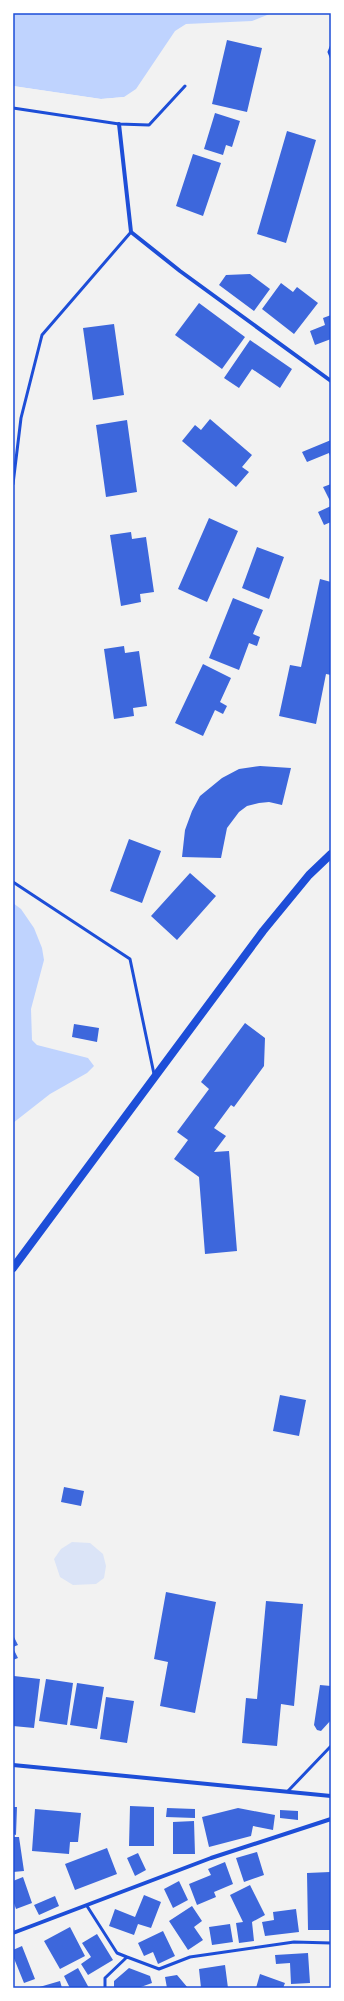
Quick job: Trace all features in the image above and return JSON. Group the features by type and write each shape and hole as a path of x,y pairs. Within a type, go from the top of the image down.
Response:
{"main road":[{"path":"13,1268 263,931 309,875 331,854"}],"street":[{"path":"118,124 131,232 180,271 331,381"},
{"path":"13,1765 331,1796"},
{"path":"13,1933 211,1858 331,1819"}],"lane":[{"path":"331,47 329,52 331,57"},
{"path":"13,108 118,124 149,124 185,86"},
{"path":"13,484 21,418 42,335 131,232"},
{"path":"13,882 130,959 155,1077"},
{"path":"288,1791 331,1746"},
{"path":"87,1906 117,1953 159,1969 190,1957 294,1942 331,1943"},
{"path":"105,1988 105,1978 127,1957"}],"shaded area":[{"path":"72,1542 90,1543 103,1554 106,1566 104,1578 96,1584 73,1585 60,1577 54,1559 61,1549"}],"water":[{"path":"13,13 272,13 252,21 186,24 175,31 136,89 124,97 101,99 13,86"},
{"path":"13,903 21,909 34,928 42,948 44,960 31,1009 32,1040 37,1045 88,1058 94,1066 87,1073 50,1094 13,1123"}],"pier":[{"path":"13,86 101,99 124,97 123,99 101,101 13,88"}],"building":[{"path":"227,40 262,48 247,112 212,104"},
{"path":"215,113 240,121 232,147 226,145 223,155 204,149"},
{"path":"287,131 316,140 286,243 257,234"},
{"path":"193,154 221,163 203,216 176,206"},
{"path":"250,274 270,289 254,311 219,285 226,275"},
{"path":"281,283 293,292 297,287 318,303 294,334 262,309"},
{"path":"199,303 245,337 222,369 175,335"},
{"path":"331,315 331,339 315,345 310,331 325,325 323,318"},
{"path":"114,324 124,395 93,400 83,328"},
{"path":"250,340 292,369 280,388 252,369 239,388 224,378"},
{"path":"210,419 252,455 242,467 249,472 236,487 182,441 195,425 201,430"},
{"path":"127,420 137,492 106,497 96,425"},
{"path":"331,440 331,459 329,453 307,462 302,452"},
{"path":"331,484 331,503 323,487"},
{"path":"331,506 331,522 324,525 318,512"},
{"path":"209,518 238,531 207,602 178,589"},
{"path":"131,532 132,539 146,537 154,592 140,594 141,602 121,606 110,535"},
{"path":"257,547 284,557 269,599 242,588"},
{"path":"320,579 331,582 331,675 326,674 316,724 279,716 290,665 301,667"},
{"path":"233,598 263,610 253,634 260,637 257,646 249,643 239,670 209,658"},
{"path":"124,646 125,653 139,651 147,706 133,708 134,716 114,719 104,649"},
{"path":"203,664 231,678 220,702 227,706 223,714 215,710 203,736 175,723"},
{"path":"260,766 291,768 282,805 269,802 259,803 247,806 239,812 227,828 221,858 182,857 185,830 192,811 200,796 222,778 239,769"},
{"path":"129,839 161,851 142,903 110,891"},
{"path":"190,873 216,896 177,940 151,916"},
{"path":"245,1023 265,1038 264,1066 234,1107 231,1105 214,1128 226,1136 214,1152 229,1151 237,1251 205,1254 199,1177 174,1159 188,1140 177,1132 209,1089 201,1082"},
{"path":"74,1024 99,1028 97,1042 72,1037"},
{"path":"280,1395 306,1400 299,1436 273,1431"},
{"path":"64,1487 84,1491 81,1506 61,1502"},
{"path":"166,1592 216,1602 195,1713 160,1706 168,1662 154,1659"},
{"path":"266,1601 303,1604 294,1706 281,1704 277,1746 242,1743 246,1698 257,1699"},
{"path":"13,1635 18,1645 13,1647"},
{"path":"13,1648 18,1658 13,1660"},
{"path":"14,1676 40,1679 34,1728 13,1726"},
{"path":"46,1679 73,1683 67,1725 39,1721"},
{"path":"77,1683 104,1687 97,1729 70,1725"},
{"path":"320,1685 331,1686 331,1720 321,1731 317,1730 314,1725"},
{"path":"106,1697 134,1701 127,1743 100,1739"},
{"path":"130,1806 154,1807 154,1846 129,1846"},
{"path":"13,1807 17,1807 16,1835 13,1834"},
{"path":"167,1808 195,1809 195,1818 166,1817"},
{"path":"238,1808 275,1815 273,1830 253,1826 251,1836 209,1847 202,1817"},
{"path":"35,1809 81,1813 78,1842 70,1842 69,1854 32,1851"},
{"path":"280,1810 298,1811 298,1820 280,1818"},
{"path":"194,1821 195,1854 173,1854 173,1822"},
{"path":"13,1837 19,1837 24,1871 13,1872"},
{"path":"107,1848 117,1874 75,1890 65,1864"},
{"path":"257,1852 264,1875 244,1882 236,1858"},
{"path":"138,1853 146,1870 135,1876 127,1858"},
{"path":"225,1862 233,1884 214,1892 216,1897 197,1905 189,1884 211,1875 208,1869"},
{"path":"330,1872 331,1930 308,1930 307,1873"},
{"path":"23,1877 32,1903 16,1909 13,1900 13,1881"},
{"path":"179,1881 188,1900 173,1908 164,1889"},
{"path":"250,1885 265,1915 252,1922 254,1941 239,1943 236,1923 243,1922 230,1895"},
{"path":"144,1895 161,1902 151,1928 138,1924 134,1935 109,1926 115,1909 135,1917"},
{"path":"55,1896 59,1906 39,1915 34,1905"},
{"path":"192,1906 202,1921 194,1927 203,1940 188,1950 169,1921"},
{"path":"296,1909 299,1932 265,1936 262,1922 274,1920 273,1912"},
{"path":"230,1924 233,1942 212,1945 209,1927"},
{"path":"70,1927 85,1956 60,1969 44,1941"},
{"path":"163,1931 175,1956 158,1964 153,1952 144,1956 138,1943"},
{"path":"97,1934 113,1960 88,1975 81,1964 91,1957 82,1943"},
{"path":"22,1946 35,1979 24,1983 13,1956 13,1950"},
{"path":"308,1953 310,1983 291,1984 290,1963 276,1964 275,1955"},
{"path":"225,1965 228,1988 201,1988 199,1969"},
{"path":"78,1968 89,1988 70,1988 64,1976"},
{"path":"129,1968 150,1976 152,1983 138,1988 114,1988 114,1981"},
{"path":"260,1974 285,1983 283,1988 256,1988"},
{"path":"177,1975 188,1988 167,1988 165,1977"},
{"path":"60,1981 62,1988 36,1988"}]}
